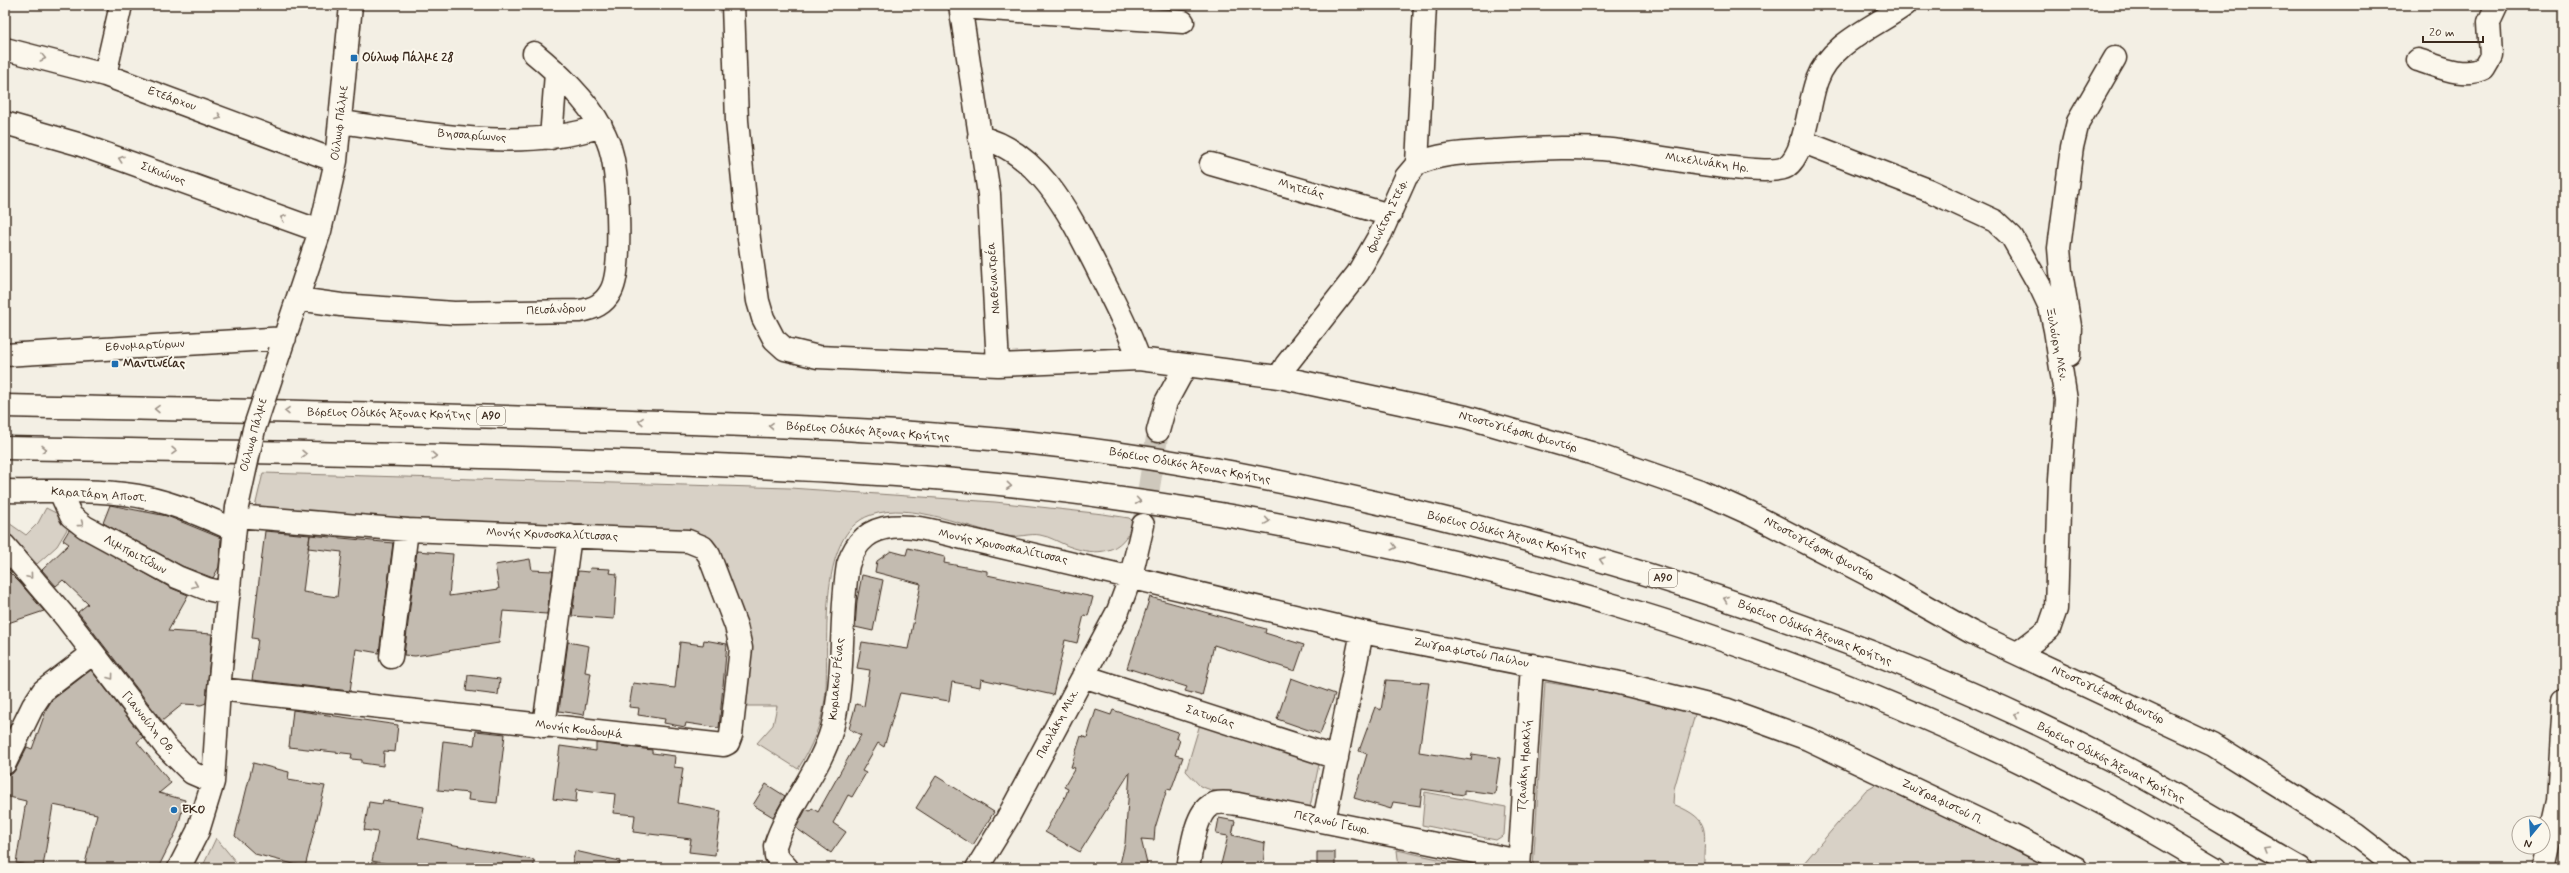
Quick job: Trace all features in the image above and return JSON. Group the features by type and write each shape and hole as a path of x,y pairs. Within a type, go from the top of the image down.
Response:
{"main road":[{"path":"104,75 120,5"},
{"name":"Ούλωφ Πάλμε","path":"179,868 201,822 213,782 219,688 236,518 254,429 320,231 336,161 341,122 351,5"},
{"path":"734,5 737,121 749,239 758,301 763,318 774,339 785,349 818,357 998,365 1139,359 1185,367 1166,402 1158,431"},
{"path":"1417,164 1425,5"},
{"name":"Μιχελινάκη Ηρ.","path":"1417,164 1445,155 1551,148 1642,154 1714,164 1778,170 1792,161 1801,141 1811,95 1826,62 1843,46 1905,5"},
{"path":"2418,60 2462,72 2474,72 2484,68 2491,56 2489,22 2497,5"},
{"path":"960,6 1183,22"},
{"name":"Ναθεναντρέα","path":"960,6 989,194 998,365"},
{"name":"Ετεάρχου","path":"5,49 104,75 336,161"},
{"name":"Πεισάνδρου","path":"298,299 454,314 579,311 599,305 613,287 617,249 615,173 612,154 601,126 556,73 534,53"},
{"path":"2062,367 2069,354 2070,335 2061,272 2060,248 2072,147 2081,116 2115,58"},
{"path":"551,138 556,73"},
{"name":"Βησσαρίωνος","path":"341,122 439,134 531,140 579,134 601,126"},
{"name":"Σικυώνος","path":"5,123 78,144 320,231"},
{"path":"979,137 1005,147 1032,168 1054,192 1069,213 1118,307 1139,359"},
{"name":"Ξυλούρη Μεν.","path":"1801,141 1928,190 1988,217 2003,228 2016,243 2045,294 2051,312 2062,367 2066,409 2060,480 2056,609 2049,629 2018,653"},
{"name":"Μητειάς","path":"1211,164 1390,215"},
{"name":"Φοινίτση Στεφ.","path":"1279,377 1289,361 1347,290 1368,256 1390,215 1406,177 1417,164"},
{"name":"Εθνομαρτύρων","path":"5,355 282,345"},
{"name":"Ντοστογιέφσκι Φιοντόρ","path":"1185,367 1279,377 1466,417 1590,453 1700,491 1752,514 1840,560 1971,632 2213,745 2355,834 2399,868"},
{"name":"Βόρειος Οδικός Άξονας Κρήτης","path":"5,406 539,418 850,430 977,438 1112,452 1297,484 1490,530 1616,564 1713,594 1864,650 1997,706 2112,760 2300,868"},
{"path":"5,448 527,457 790,468 970,481 1109,497 1289,525 1389,546 1599,600 1774,658 1988,748 2096,799 2215,868"},
{"name":"Καρατάρη Αποστ.","path":"5,491 60,492 148,498 188,511 236,518"},
{"name":"Λιμπριτίδων","path":"60,492 71,516 85,527 177,577 207,589 228,594"},
{"name":"Μονής Χρυσοσκαλίτισσας","path":"236,518 408,530 688,541 697,543"},
{"name":"Παυλάκη Μιχ.","path":"977,868 1007,819 1118,611 1131,576 1144,525"},
{"name":"Μονής Χρυσοσκαλίτισσας","path":"874,530 892,526 923,529 1131,576"},
{"path":"391,657 408,530"},
{"name":"Κυριακού Ρένας","path":"787,868 776,856 775,846 828,742 835,713 848,565 854,548 874,530"},
{"path":"544,726 570,536"},
{"name":"Μονής Κουδουμά","path":"219,688 700,744 724,745 728,743 741,648 740,636 709,555 697,543"},
{"name":"Γιαννούλη Οθ.","path":"5,546 93,653 166,747 192,773 213,782"},
{"name":"Ζωγραφιστού Παύλου","path":"1131,576 1362,632 1532,665 1689,700 1728,710 1808,739"},
{"path":"1324,821 1362,632"},
{"path":"5,764 33,706 43,692 93,653"},
{"name":"Τζανάκη Ηρακλή","path":"1519,864 1532,665"},
{"name":"Σατυρίας","path":"1083,676 1337,758"},
{"path":"2543,868 2558,801 2564,700"},
{"name":"Ζωγραφιστού Π.","path":"1808,739 2013,836 2076,868"},
{"name":"Πεζανού Γεωρ.","path":"1188,868 1202,814 1211,805 1238,804 1324,821 1519,864"}],"shaded area":[{"path":"263,473 790,488 995,502 1103,514 1129,518 1134,522 1129,533 1116,547 1099,552 1068,546 1040,535 1007,536 939,517 904,511 871,515 853,526 840,545 833,569 828,596 825,699 821,718 808,752 798,769 757,743 773,725 777,706 747,706 744,688 704,538 694,531 360,516 255,507"},
{"path":"5,499 9,499 6,521 26,535 38,523 46,508 72,521 57,546 37,564 5,530"},
{"path":"1545,682 1641,698 1696,711 1674,789 1673,804 1695,816 1704,828 1704,868 1533,868"},
{"path":"1200,724 1319,764 1310,807 1306,810 1211,790 1200,786 1186,771"},
{"path":"1876,784 2053,868 1802,868 1803,864 1866,790"},
{"path":"1425,792 1506,807 1504,835 1496,840 1422,825"},
{"path":"216,838 241,868 202,868"},
{"path":"1397,850 1479,868 1399,868"}],"building":[{"path":"110,505 167,516 221,538 219,567 213,578 182,566 103,523"},
{"path":"69,530 171,588 188,595 168,631 212,634 206,703 201,705 183,704 162,721 78,612 88,604 63,580 56,586 42,570 69,544 63,540"},
{"path":"265,531 393,543 379,653 356,649 350,691 252,680 258,639 252,638","holes":["308,548 342,552 337,597 303,592"]},
{"path":"908,548 945,557 944,563 987,571 987,575 1093,597 1088,616 1084,615 1077,643 1065,640 1053,695 981,679 980,687 952,682 949,701 900,693 884,747 878,743 862,771 866,773 852,797 848,795 833,823 846,832 831,853 796,828 806,809 810,811 812,808 818,812 861,735 849,729 856,704 864,706 870,670 857,668 862,642 908,649 921,584 875,572 877,561 891,551 906,555"},
{"path":"417,551 453,554 449,596 499,589 495,565 530,559 532,570 553,571 547,614 503,611 499,643 415,656 404,655"},
{"path":"5,568 20,583 44,611 5,624"},
{"path":"590,568 610,569 609,573 617,574 614,619 572,616 578,571 589,572"},
{"path":"862,575 883,580 873,631 855,627 857,601"},
{"path":"1150,597 1266,629 1265,633 1304,645 1295,671 1214,645 1202,696 1185,691 1187,687 1127,668"},
{"path":"704,640 727,644 719,728 686,723 685,727 664,723 665,719 638,715 639,708 629,707 633,683 675,688 680,642 703,645"},
{"path":"568,642 589,646 585,672 591,673 584,715 559,711"},
{"path":"91,670 143,737 137,742 171,783 159,793 185,800 177,830 158,868 84,868 97,814 53,805 43,867 16,863 26,801 5,796 5,775 12,774 16,769 27,747 32,749 47,708 52,700"},
{"path":"468,675 500,679 498,695 466,691"},
{"path":"1291,678 1335,694 1320,734 1277,719"},
{"path":"1386,680 1429,683 1419,752 1471,760 1472,754 1500,758 1495,794 1464,790 1464,795 1422,789 1420,806 1393,802 1391,809 1354,798 1367,754 1359,751 1375,707 1381,710"},
{"path":"293,710 398,725 395,752 384,751 383,766 362,763 362,760 351,759 352,754 289,747"},
{"path":"1096,710 1111,715 1113,710 1178,732 1176,738 1180,740 1175,755 1183,757 1171,790 1167,789 1155,828 1154,840 1141,839 1148,868 1119,868 1125,843 1130,772 1080,852 1045,832 1066,795 1068,789 1064,787 1075,768 1071,767 1081,736 1087,738"},
{"path":"476,731 505,734 497,803 468,800 469,793 438,790 443,741 474,745"},
{"path":"596,743 652,750 652,753 675,756 674,767 683,768 678,803 721,811 715,855 689,852 691,839 633,832 635,815 613,813 615,794 577,789 576,802 553,799 560,746 596,751"},
{"path":"253,763 289,772 288,780 325,786 305,867 255,854 235,836"},
{"path":"936,776 994,812 973,845 916,808"},
{"path":"766,784 785,796 773,817 753,805"},
{"path":"383,800 424,807 418,838 534,860 534,868 411,868 372,861 378,832 364,830 369,802 382,804"},
{"path":"1219,818 1235,821 1232,835 1265,843 1263,868 1220,868 1228,836 1216,834"},
{"path":"575,851 620,861 619,868 571,868"},
{"path":"1317,852 1335,852 1335,868 1317,868"}],"tunnel":[{"path":"1143,525 1158,431"}],"place":[{"name":"Ούλωφ Πάλμε 28","path":"354,58"},
{"name":"Μαντινείας","path":"115,364"},
{"name":"EKO","path":"174,810"}]}
